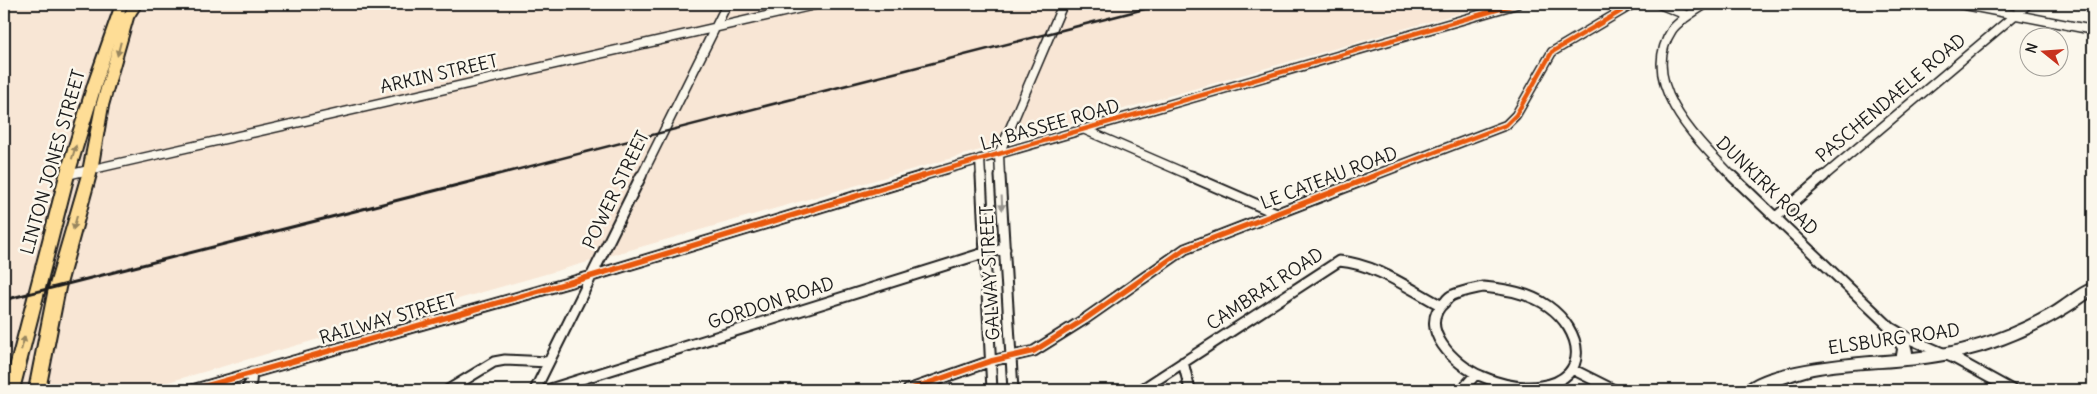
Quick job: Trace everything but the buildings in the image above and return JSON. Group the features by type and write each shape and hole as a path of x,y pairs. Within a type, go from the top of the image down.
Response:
{"main road":[{"name":"LINTON JONES STREET","path":"11,390 67,175 85,116 124,4"},
{"name":"LINTON JONES STREET","path":"37,390 60,273 90,171 101,112 127,18 136,4"},
{"path":"85,116 101,112"},
{"name":"ELSBURG ROAD","path":"1750,390 1763,382 1812,370 1946,355 2000,339 2048,319 2093,288"},
{"path":"1892,329 1905,348 1905,356 1901,360"}],"street":[{"name":"POWER STREET","path":"535,390 727,4"},
{"name":"ARKIN STREET","path":"67,175 819,4"},
{"path":"999,154 1063,4"},
{"name":"LA BASSEE ROAD","path":"592,276 980,159 1517,4"},
{"name":"LE CATEAU ROAD","path":"908,390 991,360 1034,351 1186,249 1506,125 1516,115 1552,52 1632,4"},
{"path":"1659,4 1686,15"},
{"name":"DUNKIRK ROAD","path":"1706,4 1686,15 1670,34 1662,50 1661,74 1668,99 1679,119 1704,148 1892,329 1946,355"},
{"path":"1960,4 2093,30"},
{"name":"PASCHENDAELE ROAD","path":"1776,217 2028,4"},
{"path":"1083,129 1276,213"},
{"name":"GALWAY STREET","path":"999,154 1013,390"},
{"name":"GALWAY STREET","path":"980,159 992,390"},
{"name":"GORDON ROAD","path":"547,390 984,253 1005,249"},
{"name":"CAMBRAI ROAD","path":"1141,390 1339,261 1346,260 1362,265 1440,305"},
{"name":"RAILWAY STREET","path":"192,390 592,276"},
{"path":"1497,287 1527,295 1553,311 1572,331 1576,342 1577,354 1572,369 1562,379 1552,384 1528,388 1501,385 1475,375 1452,359 1438,340 1434,321 1440,305 1457,292 1469,288 1497,287"},
{"path":"1946,355 2012,390"},
{"path":"448,390 494,362 505,360 549,362"},
{"path":"1183,362 1190,390"},
{"path":"1572,369 1614,390"},
{"path":"246,390 252,382 252,372"},
{"path":"1462,390 1475,375"}],"shaded area":[{"path":"4,4 1491,4 140,390 4,390"}],"railway":[{"path":"488,177 1164,4"},
{"path":"4,300 493,176"}],"cycle path":[{"path":"192,390 592,276 980,159 1517,4"},
{"path":"908,390 991,361 1034,351 1085,319 1185,249 1506,125 1516,115 1552,52 1633,4"}]}
